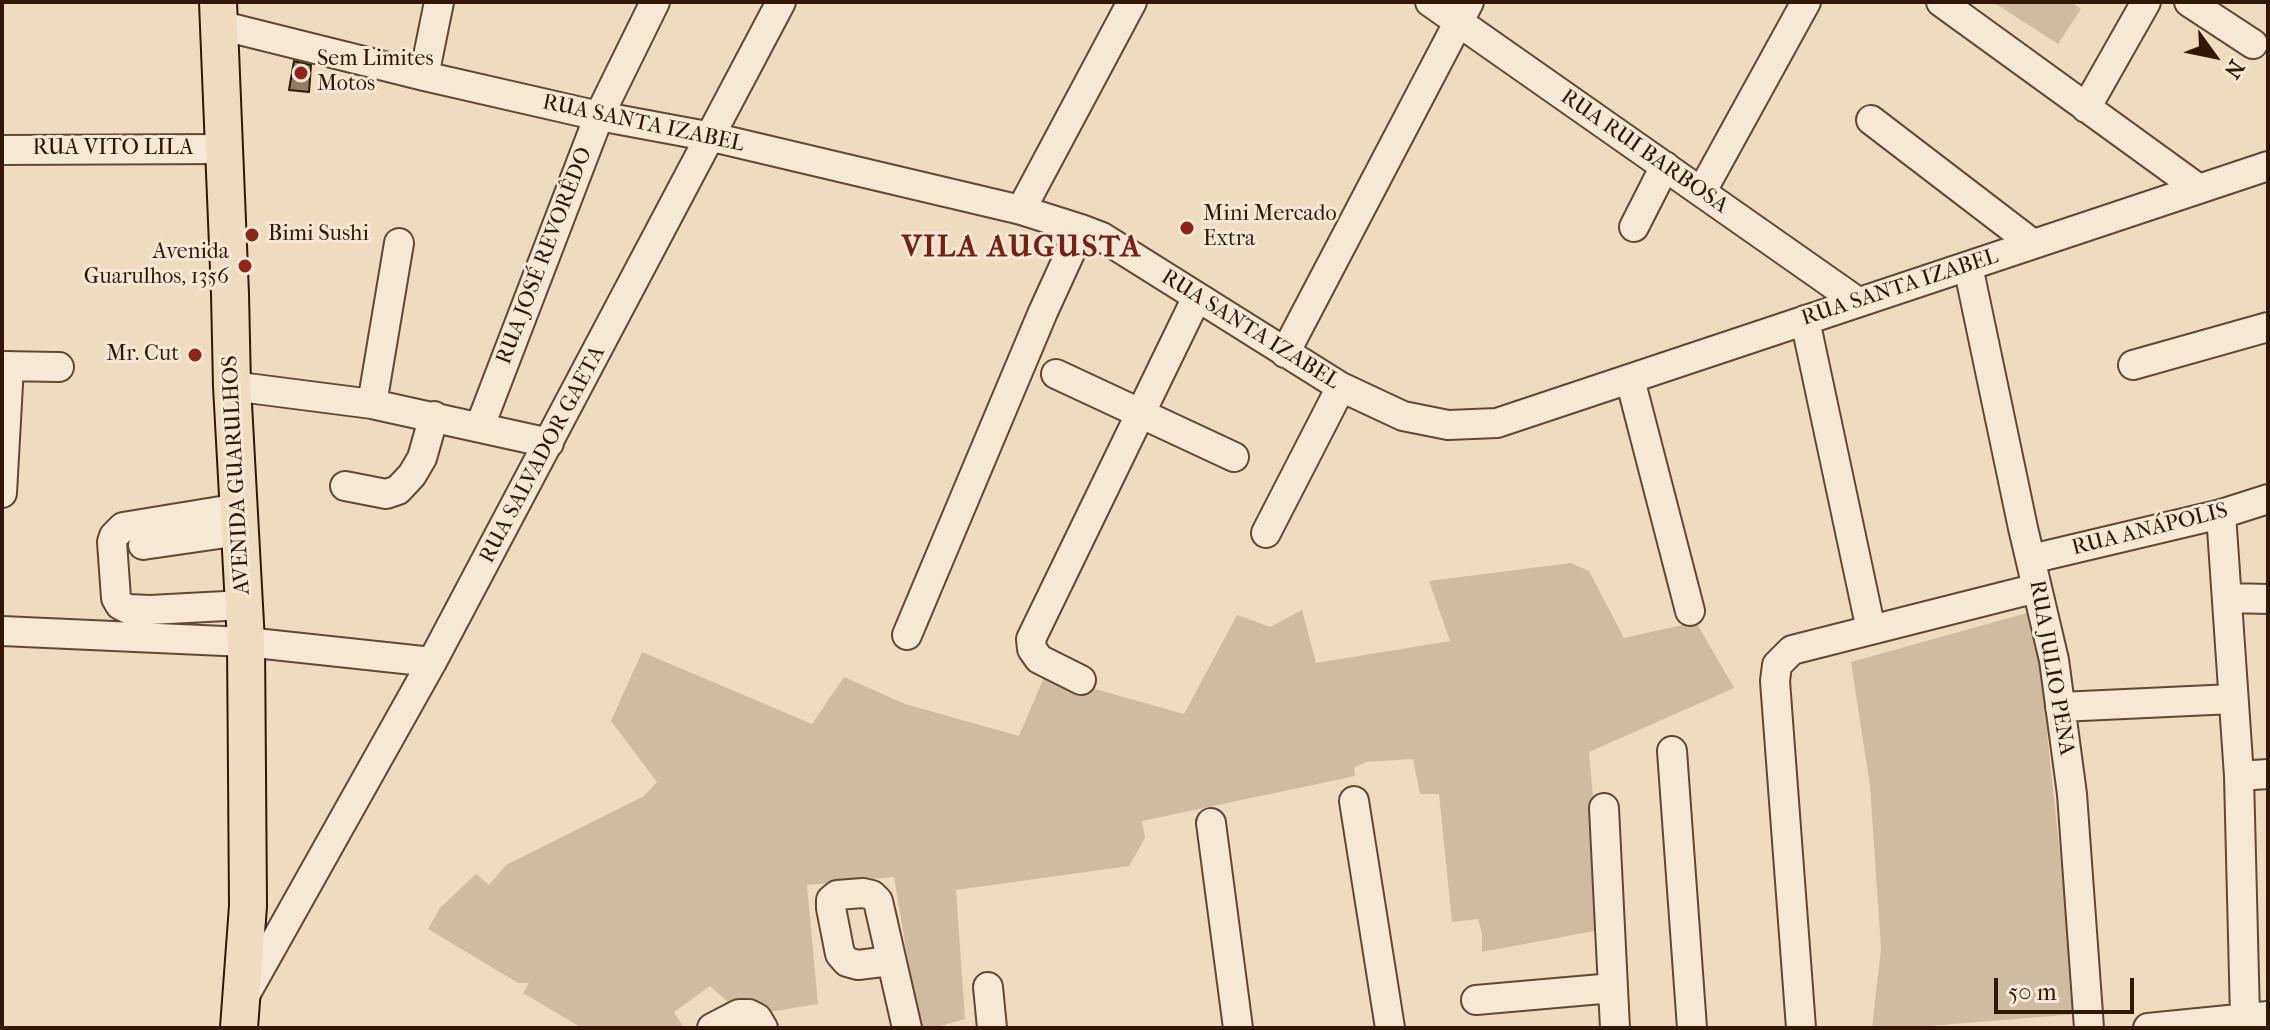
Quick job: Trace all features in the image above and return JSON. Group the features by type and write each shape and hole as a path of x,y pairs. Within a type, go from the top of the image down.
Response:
{"main road":[{"name":"AVENIDA GUARULHOS","path":"218,14 232,386 246,642 248,906 236,1019"}],"street":[{"path":"424,76 439,2"},
{"name":"RUA JOSÉ REVORÊDO","path":"480,426 599,116 655,2"},
{"name":"RUA SALVADOR GAETA","path":"236,1019 296,904 432,662 781,2"},
{"path":"1021,210 1132,2"},
{"name":"RUA RUI BARBOSA","path":"1430,2 1464,12 1665,166 1858,302"},
{"path":"1702,191 1806,2"},
{"path":"1941,2 2199,189"},
{"path":"2086,108 2146,2"},
{"path":"2189,2 2253,44"},
{"path":"1285,353 1464,12"},
{"name":"RUA SANTA IZABEL","path":"218,14 424,76 599,116 712,137 1021,210 1081,229 1102,237 1341,387 1403,416 1448,425 1497,423 2268,166"},
{"path":"1871,120 2033,244"},
{"name":"RUA VITO LILA","path":"2,150 224,149"},
{"path":"1634,227 1665,166"},
{"path":"907,635 1081,229"},
{"path":"372,404 399,243"},
{"name":"RUA JULIO PENA","path":"1968,266 2054,660 2072,794 2089,1028"},
{"path":"1081,680 1039,659 1032,649 1031,639 1197,297"},
{"path":"1805,320 1871,630"},
{"path":"2133,365 2268,327"},
{"path":"2,493 5,366 59,367"},
{"path":"1056,374 1234,457"},
{"path":"1630,379 1690,611"},
{"path":"232,386 372,404 549,443"},
{"path":"1266,533 1341,387"},
{"path":"345,486 386,494 398,490 422,458 434,416"},
{"name":"RUA ANÁPOLIS","path":"2031,559 2221,514 2268,499"},
{"path":"2148,1028 2257,1016 2221,514"},
{"path":"143,545 239,520"},
{"path":"239,520 123,527 112,542 116,598 120,605 128,609 244,605"},
{"path":"1801,1028 1775,672 1779,661 1792,650 2037,588"},
{"path":"2229,598 2268,599"},
{"path":"2,631 246,642 432,662"},
{"path":"2060,707 2233,699"},
{"path":"1672,751 1692,1028"},
{"path":"2239,776 2268,774"},
{"path":"1354,801 1390,1028"},
{"path":"1604,808 1615,1028"},
{"path":"1211,823 1238,1028"},
{"path":"248,906 259,915 272,917 285,913 296,904"},
{"path":"890,961 907,1028"},
{"path":"988,987 992,1028"},
{"path":"1476,1000 1613,988"},
{"path":"712,1028 739,1014 757,1018 763,1028"}],"shaded area":[{"path":"1993,2 2071,2 2081,9 2058,44"},
{"path":"1571,563 1589,571 1624,638 1696,622 1734,688 1589,752 1605,929 1482,952 1478,919 1452,922 1439,794 1420,794 1413,759 1366,762 1354,768 1355,776 1142,821 1145,838 1129,866 956,890 965,1019 934,1028 919,1028 894,877 807,885 818,1004 763,1013 729,1003 710,986 674,1012 684,1028 582,1028 523,993 529,983 518,983 428,929 440,908 476,874 489,885 506,865 644,796 657,782 611,721 642,652 812,724 844,677 905,704 1019,736 1045,675 1184,714 1237,615 1270,627 1302,610 1316,663 1450,641 1429,581"},
{"path":"2034,611 2077,1014 1872,1028 1881,949 1870,786 1851,662"}],"building":[{"name":"Sem Limites Motos","path":"294,61 311,65 309,92 289,90"}],"place":[{"name":"Sem Limites Motos","path":"301,73"},
{"name":"Mini Mercado Extra","path":"1187,228"},
{"name":"Bimi Sushi","path":"252,235"},
{"name":"Avenida Guarulhos, 1356","path":"245,266"},
{"name":"Mr. Cut","path":"195,355"}],"district":[{"name":"VILA AUGUSTA","path":"1022,249"}]}
